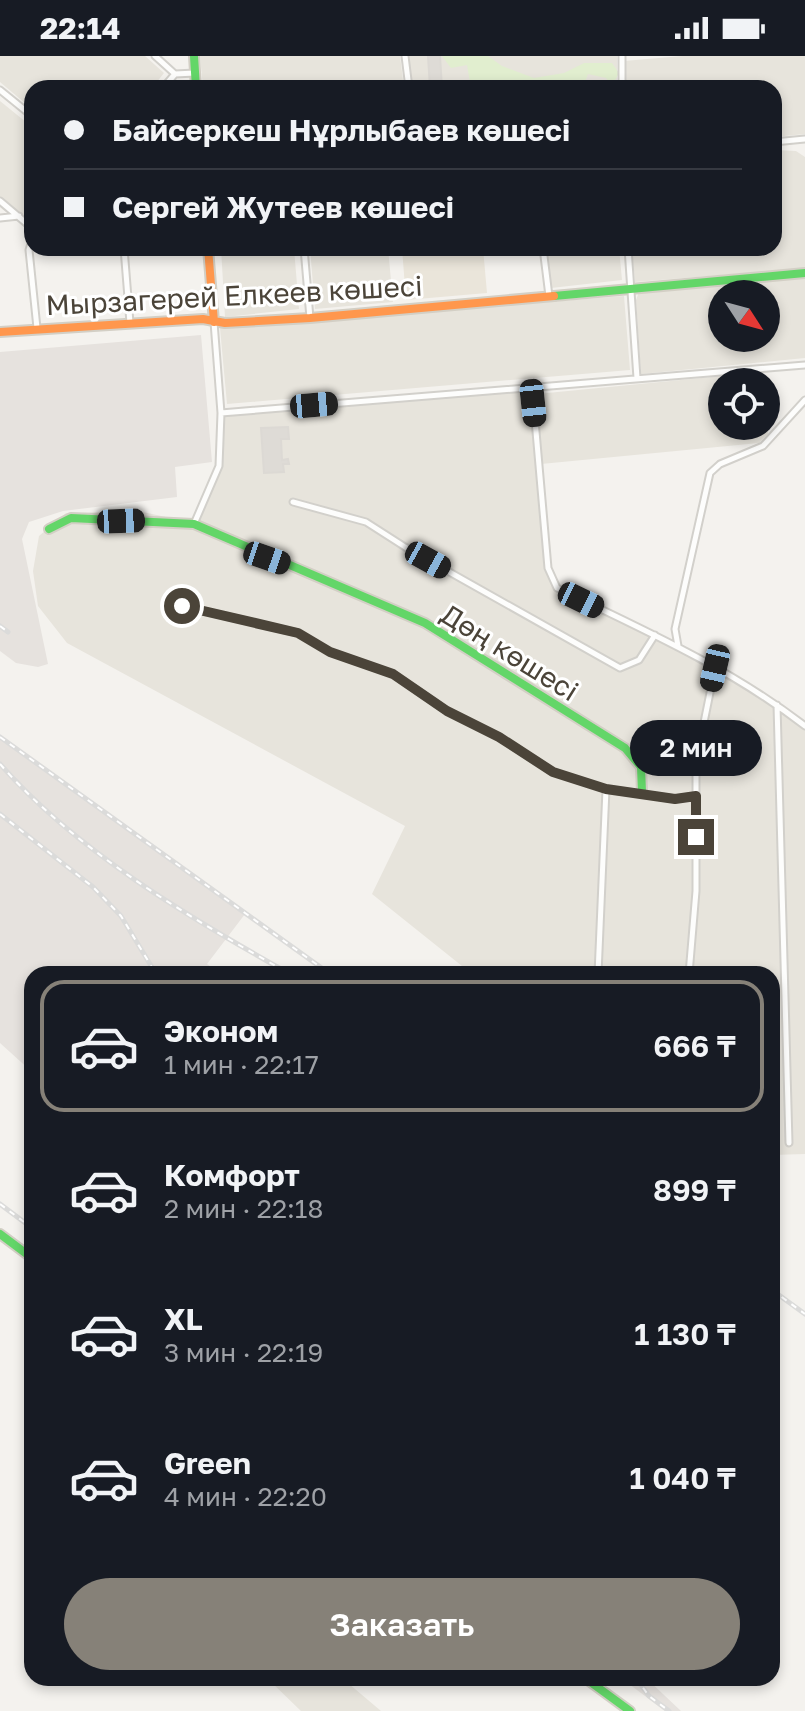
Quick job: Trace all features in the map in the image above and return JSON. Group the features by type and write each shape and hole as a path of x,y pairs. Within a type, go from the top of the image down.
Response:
{"street":[{"path":"155,56 175,74 195,73"},
{"path":"194,56 195,80"},
{"path":"405,56 408,80"},
{"path":"622,56 622,80"},
{"path":"170,80 175,74"},
{"path":"0,90 24,110"},
{"path":"782,141 805,139"},
{"path":"0,201 24,221"},
{"path":"0,218 19,216"},
{"path":"30,256 37,328"},
{"path":"125,256 130,323"},
{"path":"194,524 219,466 221,413 209,256"},
{"path":"305,256 310,318"},
{"path":"544,256 549,296"},
{"path":"629,256 637,378"},
{"name":"Мырзагерей Елкеев көшесі","path":"0,332 130,323 310,318 805,273"},
{"path":"221,413 805,365"},
{"path":"532,386 550,578 557,588 678,647 777,705 805,726"},
{"path":"678,647 675,629 710,473 720,464 763,446 805,400"},
{"path":"293,502 374,526 405,547 620,668 639,660 655,635"},
{"name":"Дөң көшесі","path":"49,529 71,518 194,524 267,558 379,601 457,642 631,753 641,767 642,792"},
{"path":"182,606 298,633 330,652 393,674 447,711 499,737 553,772 606,789 675,799 696,796"},
{"path":"690,966 696,891 696,762 715,668"},
{"path":"777,705 789,1143"},
{"path":"598,966 606,789"},
{"path":"0,1234 24,1252"},
{"path":"596,1686 630,1711"}],"shaded area":[{"path":"0,56 145,56 164,73 158,80 24,80 24,102 0,82"},
{"path":"200,56 400,56 403,80 202,80"},
{"path":"409,56 617,56 617,80 411,80"},
{"path":"682,56 805,56 805,134 782,136 782,80 625,80 624,61"},
{"path":"0,101 24,120 24,218 0,198"},
{"path":"782,150 796,151 805,157 805,268 635,282 633,256 782,256"},
{"path":"221,256 295,256 299,309 225,317"},
{"path":"311,256 389,256 393,302 315,309"},
{"path":"403,256 484,256 487,293 406,300"},
{"path":"548,256 620,256 622,280 551,288"},
{"path":"805,277 805,358 641,374 636,300 639,292 708,286 708,352 780,352 780,280 772,280"},
{"path":"624,296 630,370 227,404 220,328"},
{"path":"201,335 212,462 175,467 177,497 63,511 29,522 22,539 48,664 38,667 16,663 0,651 0,352"},
{"path":"708,377 708,440 762,440 759,443 541,464 537,394"},
{"path":"532,386 548,568 557,588 715,668 805,726 805,1154 780,1155 780,966 462,966 372,894 405,826 67,643 38,606 33,571 39,536 66,513 138,511 194,523 219,466 221,413"},
{"path":"0,739 245,914 207,964 210,966 24,966 24,1065 0,1043"},
{"path":"275,1686 351,1686 381,1711 301,1711"},
{"path":"632,1686 654,1686 681,1711 665,1711"}],"green space":[{"path":"442,56 488,56 502,66 534,78 564,73 584,63 612,63 619,73 615,80 588,74 586,80 470,80 467,65 451,68"}],"building":[{"path":"428,56 440,56 442,80 430,80"},
{"path":"288,427 289,439 281,439 282,460 288,459 289,464 283,464 284,472 264,473 261,428"}],"railway":[{"path":"0,626 8,632"},
{"path":"0,737 319,966"},
{"path":"0,764 30,796 99,854 174,906 276,966"},
{"path":"0,814 93,887 121,916 151,966"},
{"path":"0,1204 24,1222"},
{"path":"780,1296 805,1314"},
{"path":"642,1686 649,1696 669,1711"}],"traffic: fast":[{"path":"194,56 196,80"},
{"path":"554,296 805,273"},
{"path":"49,529 71,518 194,524 425,623 625,748 641,767 642,792"},
{"path":"0,1234 24,1252"},
{"path":"596,1686 630,1711"}],"traffic: slow":[{"path":"209,256 214,322"},
{"path":"0,332 203,319 225,323 310,318 554,296"}],"route":[{"path":"182,606 219,618 267,624 298,633 330,652 393,674 447,711 499,737 553,772 606,789 675,799 696,796 696,837"}]}
